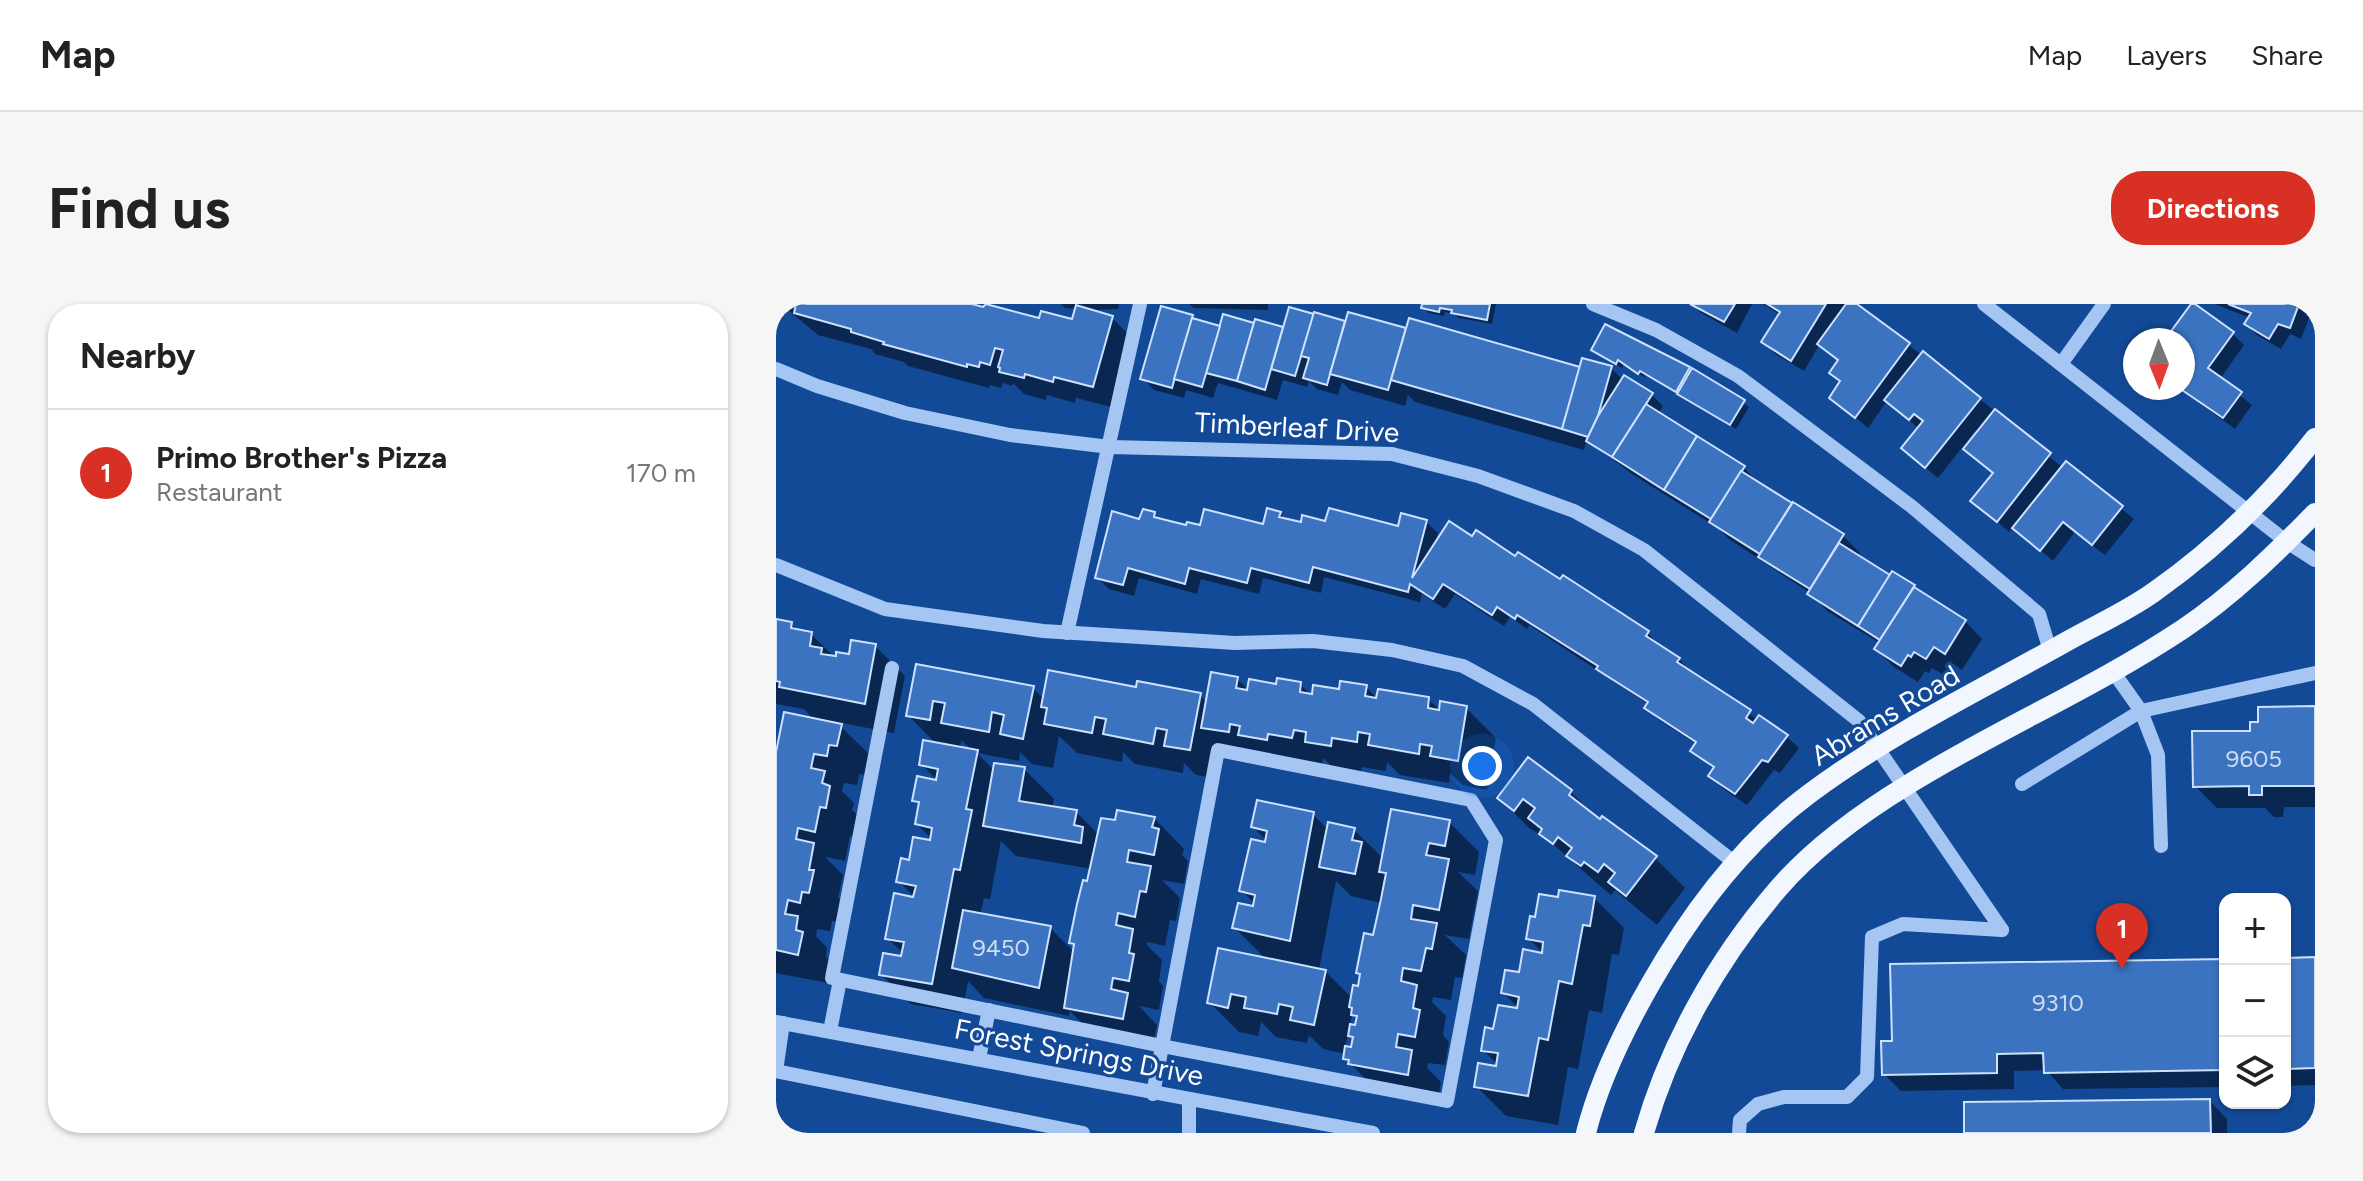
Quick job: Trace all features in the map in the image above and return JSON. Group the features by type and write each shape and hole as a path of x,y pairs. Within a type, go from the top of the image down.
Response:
{"main road":[{"name":"Abrams Road","path":"1586,1133 1612,1060 1641,999 1676,938 1715,886 1757,839 1807,795 1876,748 2152,594 2211,548 2250,512 2279,483 2315,438"},
{"path":"1644,1133 1667,1067 1716,974 1778,889 1810,859 1842,831 1906,786 2183,628 2263,567 2315,513"}],"street":[{"path":"1067,633 1140,304"},
{"path":"1593,304 1656,330 1738,376 1911,506 2039,614 2050,651"},
{"path":"1984,304 2287,542 2315,560"},
{"path":"2061,364 2104,304"},
{"name":"Timberleaf Drive","path":"776,369 817,386 905,413 1010,435 1110,447 1392,454 1478,476 1574,511 1644,550 1859,721 2002,930 1903,924 1872,937 1867,1077 1847,1097 1784,1097 1758,1104 1740,1120 1739,1133"},
{"path":"776,565 885,609 1067,633 1235,643 1313,641 1392,650 1463,666 1533,704 1735,863"},
{"path":"892,668 832,978 1162,1046 1447,1101 1496,840 1471,800 1218,750 1162,1046 1153,1094"},
{"path":"2112,670 2141,711 2158,755 2161,846"},
{"path":"2022,784 2141,711 2315,673"},
{"path":"830,1031 840,980"},
{"path":"979,1058 989,1010"},
{"path":"780,1022 776,1071 1083,1133"},
{"name":"Forest Springs Drive","path":"780,1022 1373,1133"},
{"path":"1189,1100 1189,1133"}],"building":[{"path":"796,304 972,304 983,307 986,304 1039,318 1041,311 1072,319 1076,305 1113,316 1093,387 1054,377 1053,382 1025,374 1024,378 999,372 1003,350 995,348 990,365 980,362 979,367 967,364 967,367 883,344 851,332 851,329 794,313"},
{"path":"1422,304 1490,304 1487,320 1451,313 1452,310 1440,308 1439,312 1421,308"},
{"path":"1690,304 1735,304 1724,322"},
{"path":"1767,304 1826,304 1791,361 1761,342 1780,312"},
{"path":"1846,304 1857,304 1910,343 1855,418 1829,398 1840,381 1829,373 1838,360 1817,344"},
{"path":"2191,304 2195,304 2234,332 2208,368 2242,392 2223,418 2195,399 2195,328 2173,328"},
{"path":"2228,304 2299,304 2290,328 2278,324 2269,339 2244,324 2251,313"},
{"path":"1161,306 1193,315 1172,388 1140,379"},
{"path":"1289,307 1314,314 1295,376 1271,369"},
{"path":"1314,312 1345,321 1327,385 1303,378 1309,358 1301,356"},
{"path":"1348,312 1406,328 1388,390 1330,374"},
{"path":"1223,314 1254,323 1237,381 1206,373"},
{"path":"1192,318 1220,326 1202,387 1174,379"},
{"path":"1409,318 1580,367 1562,429 1391,380"},
{"path":"1255,319 1283,327 1265,390 1237,381"},
{"path":"1605,324 1690,367 1676,392 1640,371 1638,374 1618,360 1616,364 1591,350"},
{"path":"1923,351 1981,398 1925,468 1901,448 1923,421 1914,414 1909,420 1884,400"},
{"path":"1582,358 1612,366 1598,416 1588,437 1562,429"},
{"path":"1692,368 1745,400 1730,425 1677,394"},
{"path":"1624,375 1653,393 1612,457 1586,441"},
{"path":"1646,404 1697,436 1664,490 1612,457"},
{"path":"1995,409 2051,453 1997,522 1970,501 1993,473 1963,449"},
{"path":"1697,436 1745,466 1711,519 1664,490"},
{"path":"2066,461 2123,506 2092,545 2063,522 2040,551 2012,528"},
{"path":"1741,471 1792,503 1760,554 1709,522"},
{"path":"1793,502 1844,534 1810,589 1758,557"},
{"path":"1267,508 1281,512 1279,517 1301,522 1302,515 1325,521 1329,508 1398,526 1401,513 1427,520 1412,578 1449,521 1472,536 1476,530 1515,556 1518,552 1560,579 1563,575 1649,631 1646,636 1680,658 1677,662 1751,710 1746,718 1753,723 1759,715 1788,735 1768,762 1762,760 1735,794 1708,776 1714,767 1690,751 1696,742 1644,708 1648,702 1596,669 1598,666 1517,615 1515,619 1497,607 1492,615 1443,584 1433,599 1410,584 1408,592 1313,567 1309,583 1251,568 1247,583 1189,568 1185,584 1128,568 1123,585 1095,578 1112,511 1139,519 1143,509 1155,512 1154,517 1200,525 1204,509 1263,524"},
{"path":"1839,543 1890,575 1858,626 1807,594"},
{"path":"1892,571 1915,585 1880,640 1858,626"},
{"path":"1914,587 1966,620 1945,654 1934,647 1926,659 1914,652 1901,666 1874,649"},
{"path":"776,619 792,622 791,628 812,632 810,646 822,648 821,654 849,654 851,640 876,644 865,704 779,687 780,682 776,681"},
{"path":"916,664 1034,686 1023,739 1000,734 1004,715 992,712 989,732 941,723 945,703 933,701 930,720 906,716"},
{"path":"1048,670 1136,687 1137,681 1201,693 1190,750 1164,746 1167,730 1156,728 1153,744 1103,734 1106,719 1095,717 1092,733 1044,724 1047,708 1041,707"},
{"path":"1211,672 1238,677 1236,688 1247,690 1249,679 1276,684 1277,678 1301,682 1300,692 1312,694 1313,685 1339,689 1340,681 1367,685 1365,696 1376,698 1378,689 1429,697 1428,708 1439,710 1440,701 1467,706 1458,761 1430,756 1432,746 1420,744 1419,754 1368,745 1370,734 1358,732 1357,742 1332,738 1331,746 1305,742 1306,732 1294,730 1292,738 1268,734 1267,740 1238,735 1240,726 1230,724 1229,732 1201,728"},
{"path":"2315,706 2315,786 2262,786 2262,795 2249,795 2249,786 2193,787 2192,731 2250,731 2250,722 2258,722 2258,707"},
{"path":"784,712 842,724 837,746 829,745 827,756 814,754 811,768 825,771 822,783 830,786 826,808 820,807 815,832 798,828 796,839 814,843 809,870 814,870 809,893 802,892 800,903 788,900 785,914 798,916 796,930 803,932 798,955 776,950 776,752"},
{"path":"923,740 978,750 966,809 972,810 960,870 954,869 932,984 879,975 883,953 901,956 904,942 885,939 894,893 913,897 916,886 896,882 901,858 909,860 913,837 930,840 932,828 915,824 919,802 912,801 917,776 936,780 938,769 919,765"},
{"path":"1528,757 1572,790 1569,795 1600,819 1602,816 1657,856 1626,896 1608,882 1615,873 1604,864 1598,872 1584,862 1581,866 1566,856 1572,848 1558,837 1553,844 1539,834 1542,829 1528,818 1535,808 1523,799 1514,811 1497,798"},
{"path":"994,763 1025,767 1019,801 1077,810 1074,825 1083,827 1081,843 983,826"},
{"path":"1257,800 1314,812 1290,941 1232,928 1238,903 1253,906 1255,895 1239,891 1251,839 1265,842 1267,831 1251,827"},
{"path":"1391,809 1450,820 1445,846 1429,843 1426,855 1449,859 1439,910 1413,905 1411,919 1437,923 1432,949 1426,948 1421,971 1403,968 1401,981 1417,985 1413,1008 1420,1010 1415,1037 1398,1034 1396,1047 1412,1050 1408,1075 1348,1064 1349,1060 1343,1059 1345,1046 1351,1047 1353,1037 1348,1036 1350,1024 1355,1025 1357,1016 1351,1015 1352,1008 1349,1007 1353,985 1358,986 1360,974 1356,973 1364,933 1373,935 1386,873 1379,872"},
{"path":"1117,810 1155,817 1152,827 1159,829 1154,855 1129,850 1127,862 1151,866 1146,892 1140,891 1135,917 1118,913 1116,925 1133,929 1129,953 1134,954 1129,981 1113,978 1111,989 1128,993 1123,1019 1064,1008 1074,944 1069,943 1083,880 1087,881 1101,818 1115,820"},
{"path":"1328,822 1355,828 1352,840 1362,842 1355,874 1319,867"},
{"path":"1559,890 1595,896 1590,926 1583,925 1572,984 1559,981 1548,1040 1539,1038 1528,1096 1474,1087 1478,1063 1496,1066 1498,1053 1481,1051 1485,1027 1493,1029 1498,1005 1517,1008 1519,997 1501,993 1505,970 1519,972 1523,949 1542,953 1543,942 1526,939 1530,916 1535,917 1539,894 1558,897"},
{"path":"963,910 1051,926 1039,988 952,968"},
{"path":"1218,948 1326,970 1314,1025 1290,1020 1293,1007 1279,1004 1277,1014 1244,1008 1246,997 1231,994 1228,1008 1207,1003"},
{"path":"2315,957 2315,1068 2291,1069 2291,958"},
{"path":"2219,959 2219,1070 2044,1073 2043,1053 1997,1054 1997,1073 1882,1075 1881,1041 1892,1041 1890,964"},
{"path":"2210,1099 2211,1133 1964,1133 1964,1102"}],"place":[{"name":"Primo Brother's Pizza","path":"2122,969"}]}
